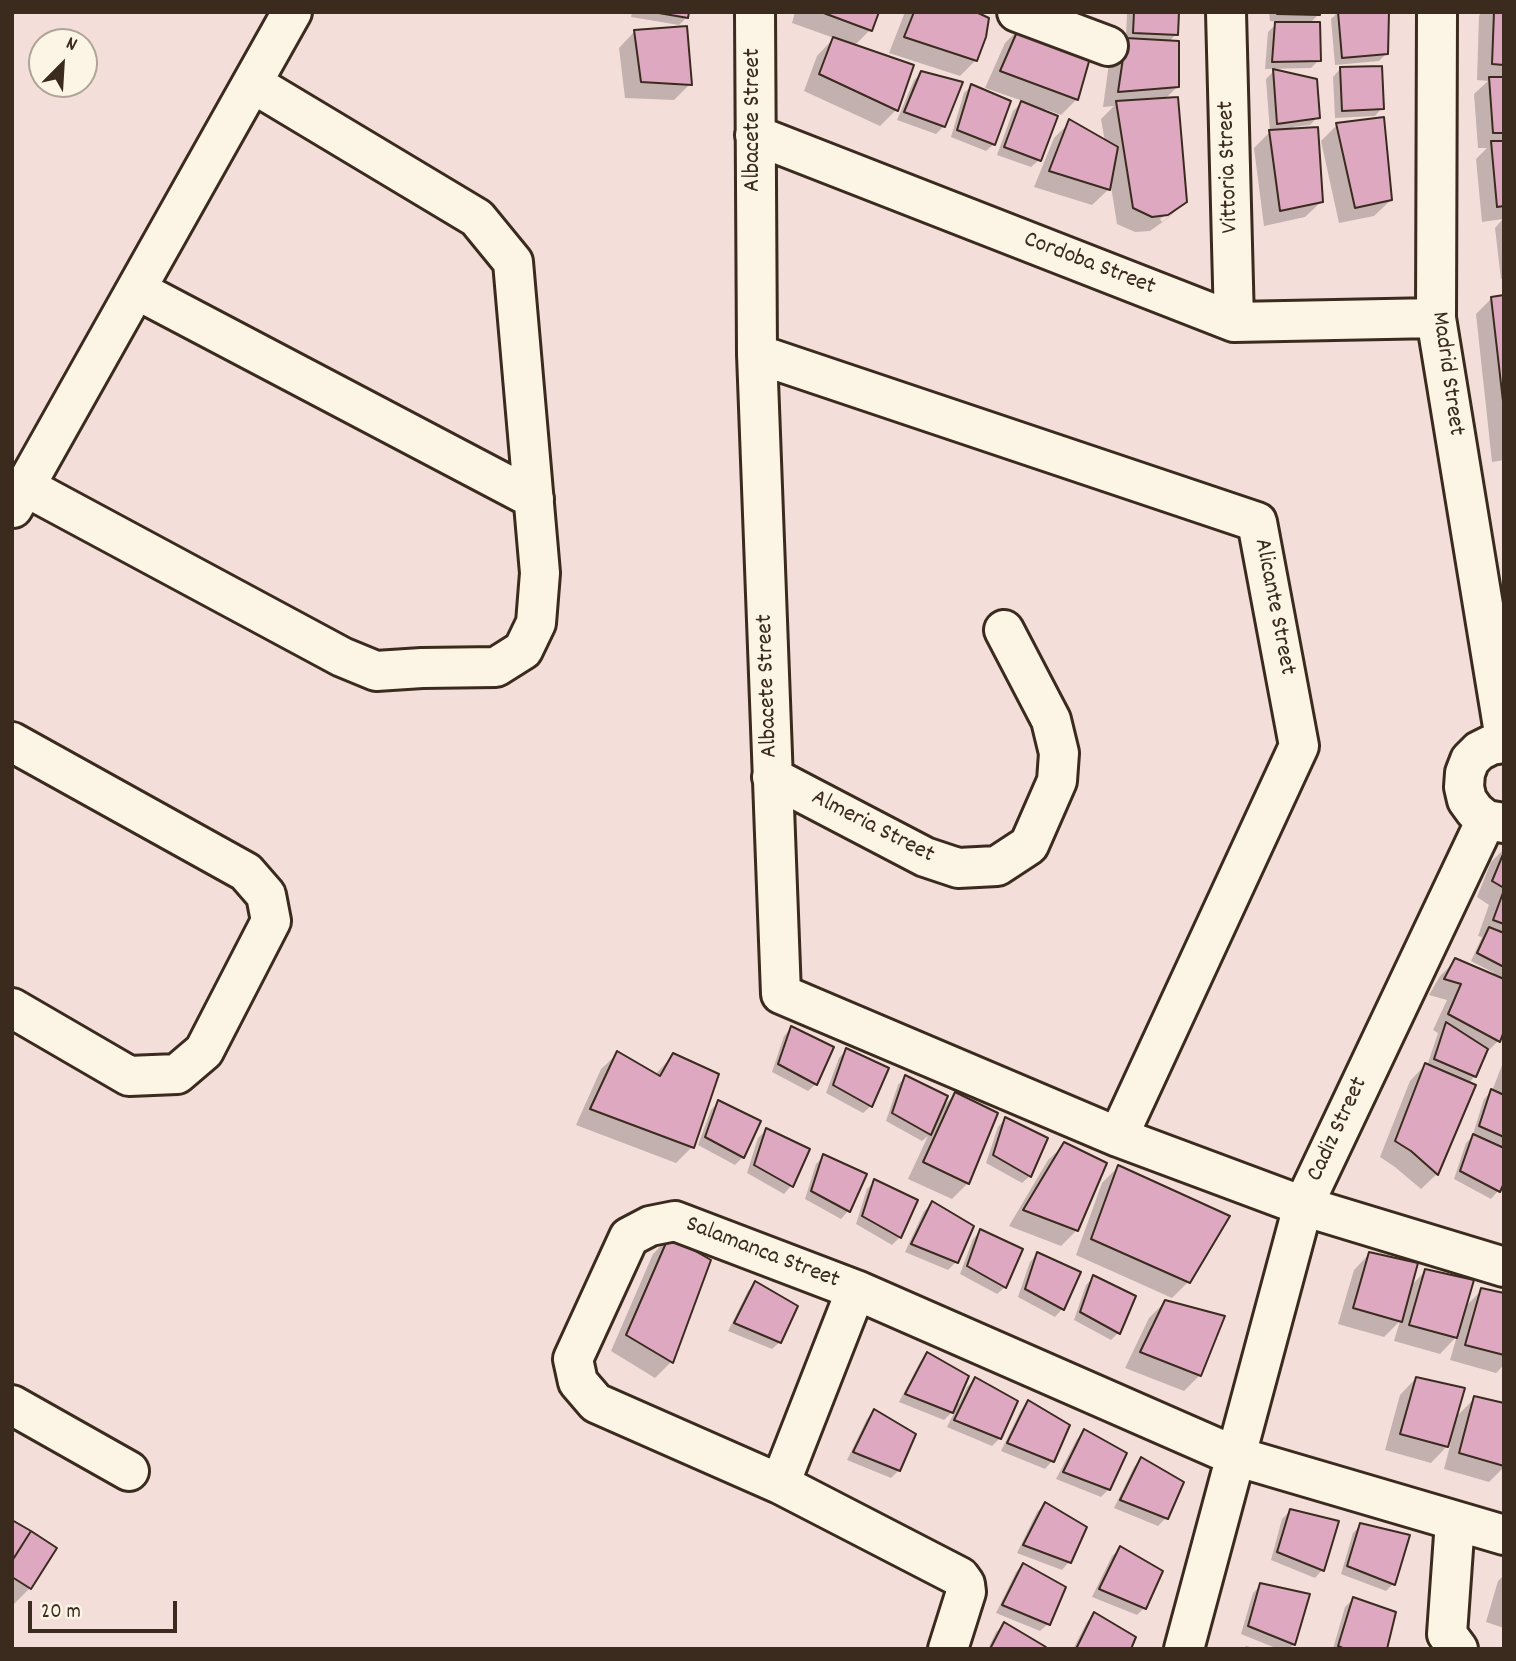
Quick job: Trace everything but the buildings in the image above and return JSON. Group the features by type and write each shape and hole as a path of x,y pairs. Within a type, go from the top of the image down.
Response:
{"street":[{"path":"252,83 477,218 513,262 540,573 536,623 523,650 496,667 376,671 342,657 19,498 137,290 252,83 292,12"},
{"name":"Albacete Street","path":"755,12 757,354 781,994 1118,1137"},
{"path":"1017,12 1108,46"},
{"name":"Vittoria Street","path":"1226,12 1234,322"},
{"name":"Madrid Street","path":"1437,12 1436,317 1487,532 1504,733"},
{"name":"Cordoba Street","path":"755,135 1234,322 1436,317"},
{"path":"137,290 534,499"},
{"name":"Alicante Street","path":"757,354 1257,522 1299,746 1118,1137"},
{"name":"Almeria Street","path":"772,777 925,857 958,868 997,866 1029,845 1058,781 1059,753 1051,720 1004,630"},
{"path":"12,742 246,872 266,895 271,921 204,1051 177,1074 129,1076 12,1008"},
{"path":"1495,821 1475,811 1468,800 1464,787 1465,773 1470,761 1479,751 1504,743"},
{"name":"Cadiz Street","path":"1184,1649 1303,1206 1495,821"},
{"path":"1118,1137 1303,1206 1504,1267"},
{"name":"Salamanca Street","path":"947,1649 966,1592 960,1577 780,1484 596,1403 578,1382 573,1359 629,1237 650,1226 675,1221 856,1290 1235,1456"},
{"path":"780,1484 856,1290"},
{"path":"12,1405 129,1471"},
{"path":"1235,1456 1504,1535"},
{"path":"1455,1521 1447,1634 1458,1649"}]}
